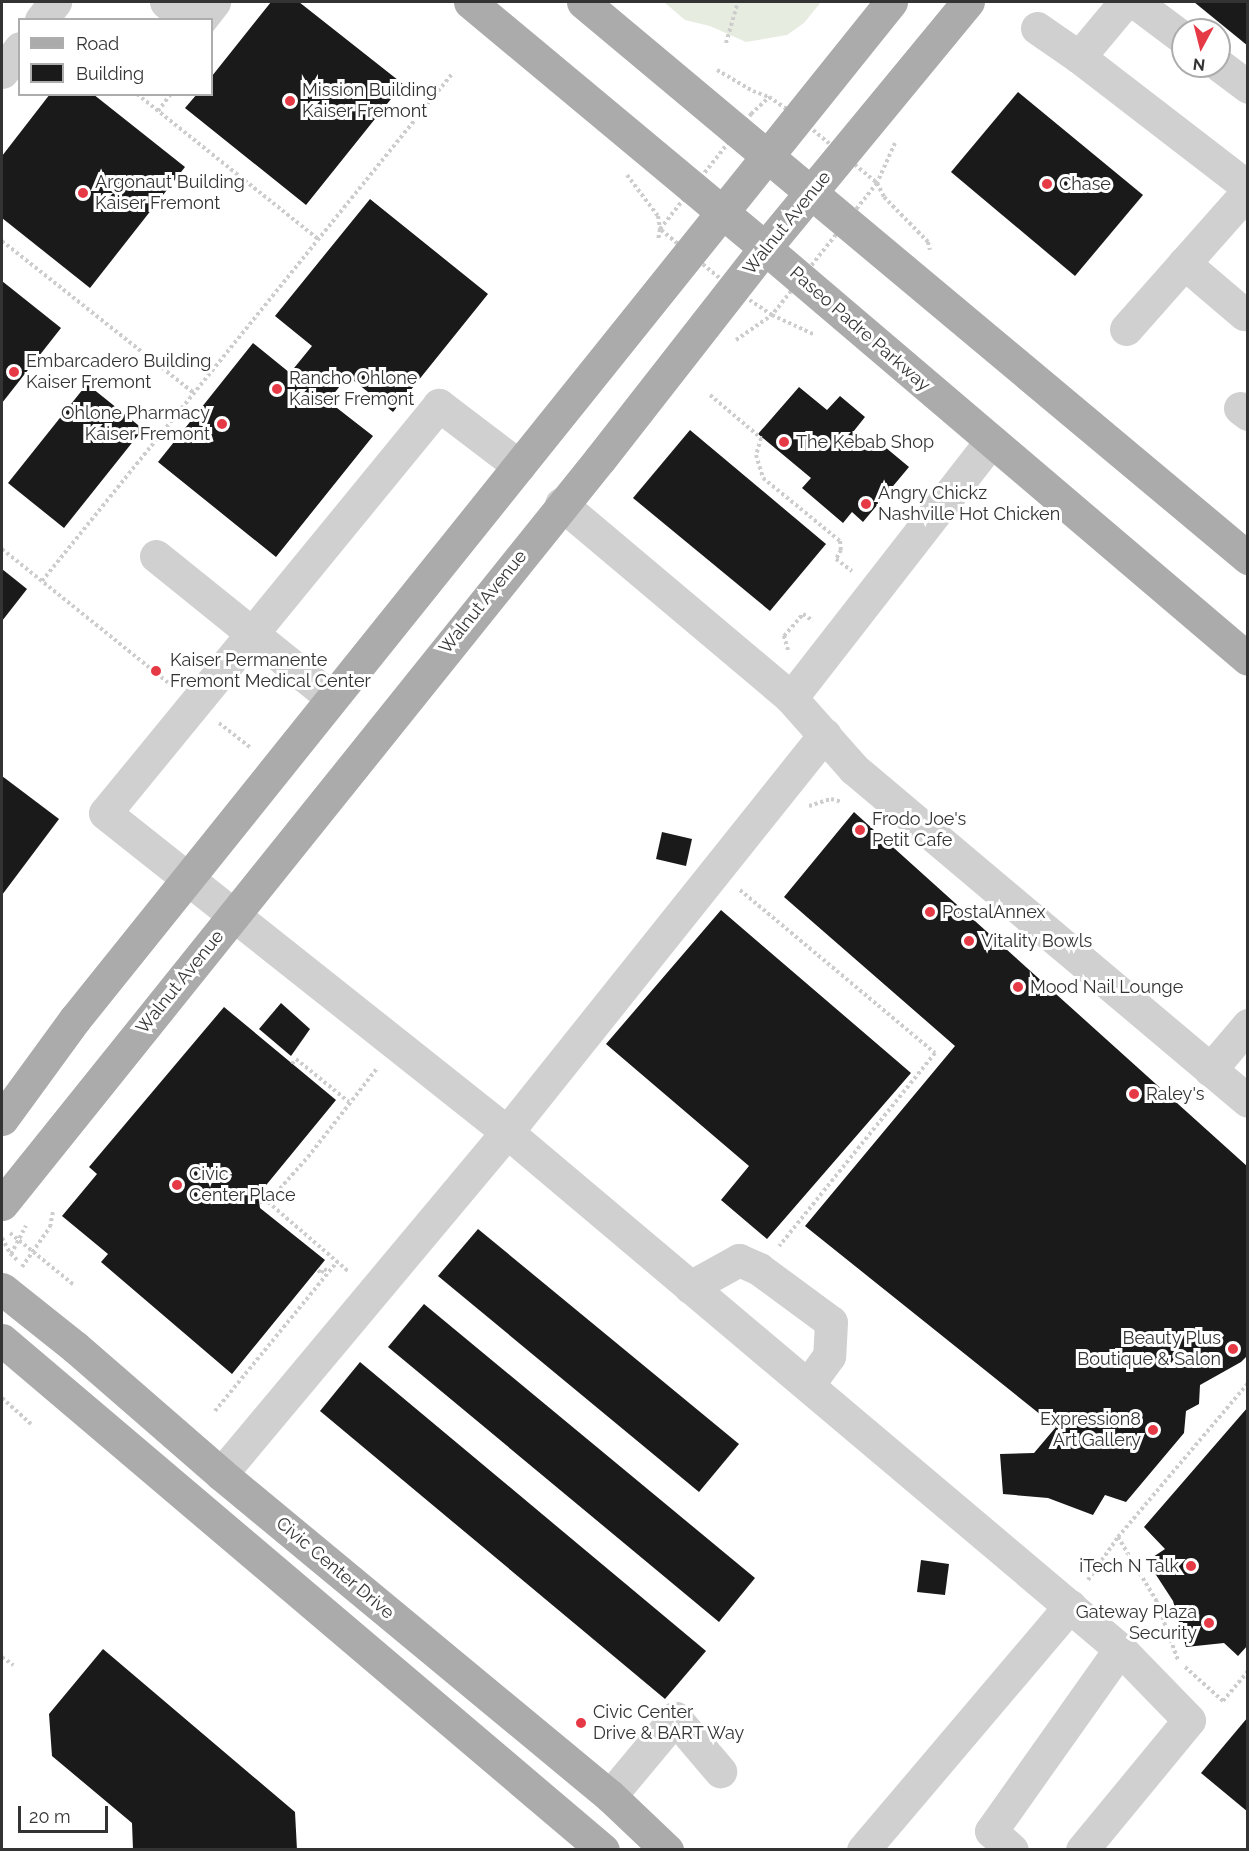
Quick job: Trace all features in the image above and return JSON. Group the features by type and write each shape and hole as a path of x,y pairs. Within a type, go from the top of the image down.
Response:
{"main road":[{"name":"Paseo Padre Parkway","path":"470,2 802,279 1248,660"},
{"path":"583,2 744,123 766,155 1248,558"},
{"path":"2,1119 75,1019 891,2"},
{"name":"Walnut Avenue","path":"3,1216 233,916 765,248 968,2"},
{"name":"Civic Center Drive","path":"9,1282 75,1347 221,1474 610,1796 667,1850"},
{"path":"2,1341 603,1850"}],"lane":[{"path":"43,18 55,2"},
{"path":"166,2 187,18"},
{"path":"202,18 214,2"},
{"path":"1079,57 1125,2"},
{"path":"1135,2 1171,29"},
{"path":"1037,28 1079,57 1248,189 1126,329"},
{"path":"2,72 18,51"},
{"path":"1231,74 1248,87"},
{"path":"1184,263 1244,314"},
{"path":"519,466 439,405 105,813 507,1132 1120,1649 1189,1720 1082,1850"},
{"path":"791,698 991,441"},
{"path":"561,504 791,698 854,769 1248,1101"},
{"path":"156,556 251,635 332,698"},
{"path":"221,1474 507,1132 728,880 825,734"},
{"path":"1210,1070 1248,1025"},
{"path":"690,1287 739,1260 759,1269 831,1322 829,1356 808,1385"},
{"path":"862,1850 1070,1606"},
{"path":"1012,1850 991,1831 1120,1649"},
{"path":"610,1796 675,1718 720,1771"}],"path":[{"path":"726,43 738,2"},
{"path":"708,65 753,92 769,97 776,93"},
{"path":"42,581 452,74"},
{"path":"139,96 318,239"},
{"path":"158,111 169,96"},
{"path":"660,229 744,123"},
{"path":"772,315 847,224 877,183 898,138"},
{"path":"877,183 884,196 928,242"},
{"path":"633,187 656,213"},
{"path":"2,241 194,393"},
{"path":"784,319 820,338"},
{"path":"710,395 761,438 756,455 763,478 840,541 841,549 836,559 858,576"},
{"path":"2,549 177,689"},
{"path":"214,719 251,748"},
{"path":"803,813 810,805 831,799 850,803"},
{"path":"728,880 746,882"},
{"path":"728,880 935,1053 759,1269"},
{"path":"268,1202 308,1157 396,1045"},
{"path":"292,1064 296,1059 349,1102"},
{"path":"259,1202 268,1202 352,1274"},
{"path":"9,1282 50,1227 53,1211"},
{"path":"3,1216 33,1252 74,1285"},
{"path":"216,1411 337,1262"},
{"path":"318,1270 321,1273 324,1269 328,1272"},
{"path":"1070,1606 1118,1538 1248,1383"},
{"path":"2,1398 31,1424"},
{"path":"1118,1538 1156,1600 1177,1660 1223,1701 1248,1671"},
{"path":"2,1657 13,1665"}],"shaded area":[{"path":"664,2 821,2 804,23 787,35 746,42 710,26 685,20"}],"building":[{"name":"Mission Building Kaiser Fremont","path":"271,2 299,2 403,84 306,205 185,108 195,96 213,96 213,75"},
{"path":"1194,2 1248,2 1248,46 1231,32 1231,18 1214,18"},
{"name":"Chase","path":"1018,92 1143,195 1075,276 951,172"},
{"name":"Argonaut Building Kaiser Fremont","path":"48,96 96,96 185,167 90,288 2,218 2,156"},
{"name":"Rancho Ohlone Kaiser Fremont","path":"370,199 488,294 393,412 348,376 328,401 373,436 276,557 158,462 253,343 290,373 312,346 275,316"},
{"name":"Embarcadero Building Kaiser Fremont","path":"2,281 61,328 2,403"},
{"path":"87,384 143,429 64,528 8,483"},
{"path":"799,387 827,410 840,396 865,417 853,432 873,449 879,442 909,467 863,522 852,512 843,523 802,488 811,478 758,434"},
{"path":"690,430 826,544 770,611 633,498"},
{"path":"2,569 27,589 2,621"},
{"path":"2,776 59,819 2,895"},
{"path":"854,812 1248,1167 1248,1355 1241,1362 1200,1385 1199,1404 1186,1411 1184,1433 1126,1502 1105,1495 1093,1515 1048,1498 1003,1494 1000,1454 1034,1453 1056,1427 805,1226 955,1046 784,897"},
{"path":"662,832 692,839 686,866 656,859"},
{"path":"721,910 911,1073 767,1239 721,1200 749,1166 606,1044"},
{"path":"281,1003 310,1029 291,1056 259,1029"},
{"name":"Civic Center Place","path":"224,1007 336,1100 258,1195 260,1208 325,1260 232,1374 101,1262 108,1254 62,1216 97,1174 89,1167"},
{"path":"478,1229 739,1444 699,1492 438,1276"},
{"path":"424,1304 755,1578 719,1622 388,1347"},
{"path":"360,1362 706,1651 665,1699 320,1411"},
{"path":"1248,1407 1248,1645 1238,1656 1224,1643 1186,1647 1173,1601 1147,1561 1165,1549 1144,1527"},
{"path":"921,1560 949,1564 945,1595 917,1592"},
{"path":"103,1649 295,1812 297,1850 133,1850 132,1823 52,1756 49,1714"},
{"path":"1248,1717 1248,1812 1201,1773"}],"place":[{"name":"Mission Building Kaiser Fremont","path":"290,101"},
{"name":"Chase","path":"1047,184"},
{"name":"Argonaut Building Kaiser Fremont","path":"83,193"},
{"name":"Embarcadero Building Kaiser Fremont","path":"14,372"},
{"name":"Rancho Ohlone Kaiser Fremont","path":"277,389"},
{"name":"Ohlone Pharmacy Kaiser Fremont","path":"222,424"},
{"name":"The Kebab Shop","path":"784,442"},
{"name":"Angry Chickz Nashville Hot Chicken","path":"866,504"},
{"name":"Kaiser Permanente Fremont Medical Center","path":"156,671"},
{"name":"Frodo Joe's Petit Cafe","path":"860,830"},
{"name":"PostalAnnex","path":"930,912"},
{"name":"Vitality Bowls","path":"969,941"},
{"name":"Mood Nail Lounge","path":"1018,987"},
{"name":"Raley's","path":"1134,1094"},
{"name":"Civic Center Place","path":"177,1185"},
{"name":"Beauty Plus Boutique & Salon","path":"1233,1349"},
{"name":"Expression8 Art Gallery","path":"1153,1430"},
{"name":"iTech N Talk","path":"1191,1566"},
{"name":"Gateway Plaza Security","path":"1209,1623"},
{"name":"Civic Center Drive & BART Way","path":"581,1723"}]}
